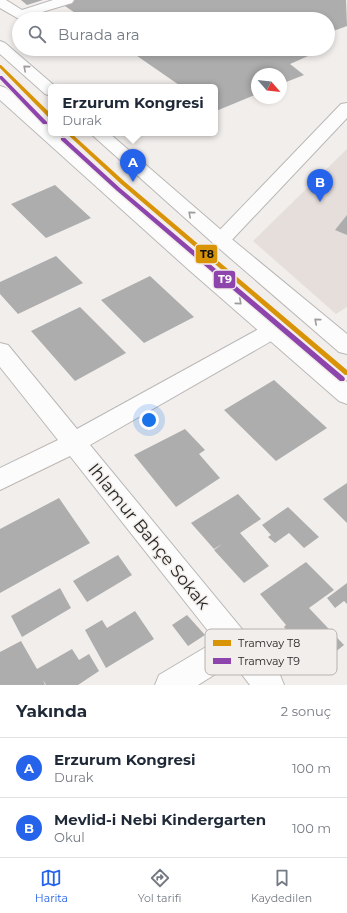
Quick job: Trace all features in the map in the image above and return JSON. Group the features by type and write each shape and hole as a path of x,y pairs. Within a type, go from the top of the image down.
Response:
{"main road":[{"path":"29,12 67,0"},
{"path":"0,2 15,12"},
{"path":"0,46 48,88"},
{"path":"0,91 48,133"},
{"path":"221,240 347,108"},
{"path":"51,136 272,331 347,395"},
{"path":"102,136 221,240 347,346"},
{"path":"0,480 74,442 272,331"},
{"name":"Ihlamur Bahçe Sokak","path":"0,351 224,629"},
{"path":"170,685 205,664"},
{"name":"Ihlamur Bahçe Sokak","path":"261,675 269,685"}],"shaded area":[{"path":"347,149 347,307 336,314 253,241"}],"building":[{"path":"21,0 43,0 27,5"},
{"path":"74,0 346,0 347,26 335,30 335,12 74,12 62,4"},
{"path":"137,56 308,56 290,64 304,75 287,82 287,68 251,68 251,96 218,110 218,84 178,84"},
{"path":"55,185 91,218 46,238 11,204"},
{"path":"347,215 347,235 335,230"},
{"path":"56,256 83,283 18,314 0,294 0,282"},
{"path":"150,276 194,317 144,343 101,300"},
{"path":"80,307 126,353 75,381 31,331"},
{"path":"274,380 327,428 276,461 224,410"},
{"path":"185,429 205,450 199,454 220,478 176,507 134,455"},
{"path":"347,483 347,523 323,499"},
{"path":"238,494 261,519 240,533 269,566 244,583 214,550 222,544 214,549 191,523"},
{"path":"59,498 90,543 0,593 0,529"},
{"path":"288,507 319,537 304,548 289,533 275,543 268,537 271,535 262,525"},
{"path":"118,555 132,575 87,602 73,581"},
{"path":"306,562 334,590 309,608 329,629 286,629 284,627 286,625 260,594"},
{"path":"347,583 347,604 344,601 335,608 327,598"},
{"path":"60,588 71,608 22,637 11,616"},
{"path":"135,611 154,639 106,668 85,630 102,620 107,628"},
{"path":"187,615 205,635 188,646 172,625"},
{"path":"337,638 344,645 337,651"},
{"path":"21,641 37,669 72,649 79,660 89,654 99,671 78,685 46,685 43,680 45,685 0,685 0,652"}],"tram line":[{"name":"T8","path":"0,66 48,114"},
{"name":"T9","path":"0,77 45,123"},
{"name":"T8","path":"71,136 123,183 347,373"},
{"name":"T9","path":"63,139 118,189 342,379"}],"place":[{"name":"Erzurum Kongresi","path":"133,182"},
{"name":"Mevlid-i Nebi Kindergarten","path":"320,202"}]}
